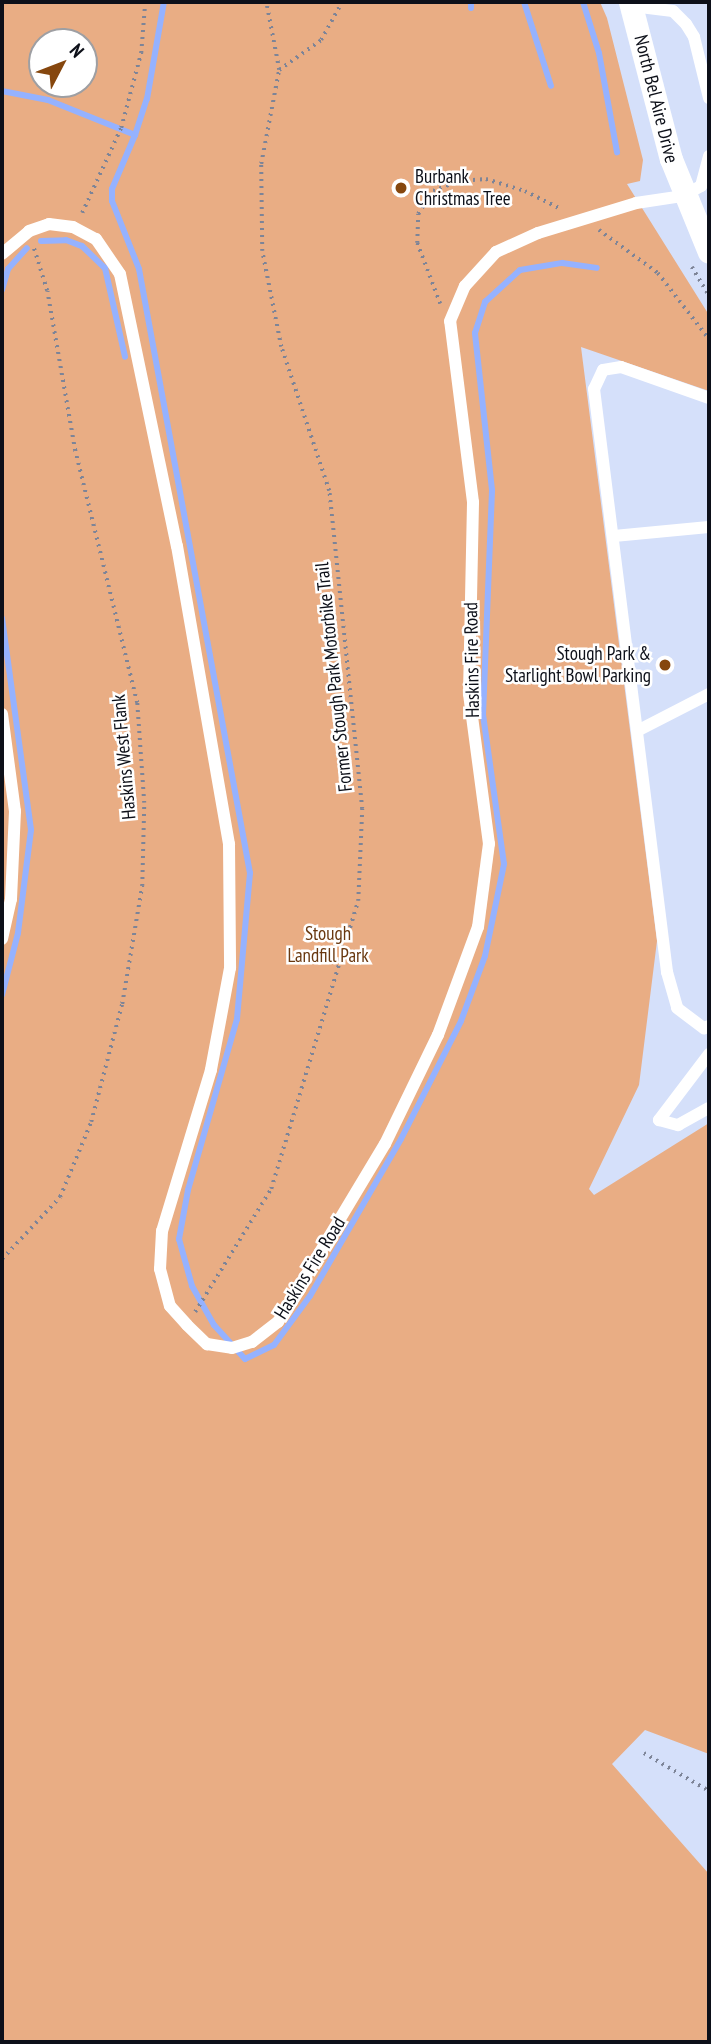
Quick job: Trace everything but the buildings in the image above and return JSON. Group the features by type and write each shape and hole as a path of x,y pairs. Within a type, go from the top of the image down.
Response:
{"street":[{"name":"North Bel Aire Drive","path":"631,4 682,196 709,251"}],"lane":[{"path":"631,4 673,11 686,24 694,37 709,98"},
{"path":"682,196 701,186 709,156"},
{"name":"Haskins Fire Road","path":"73,227 96,239 120,274 177,546 229,844 230,968 211,1070 162,1231 160,1269 170,1306 187,1325 207,1344 232,1348 252,1342 278,1322 385,1144 438,1035 478,927 489,844 469,694 473,502 450,321 465,286 496,252 538,233 636,203 682,196"},
{"path":"2,254 29,231 49,224 73,227"},
{"path":"709,398 621,367 603,370 594,389 639,730 667,972 677,1009 704,1028 709,1026"},
{"path":"614,536 709,527"},
{"path":"639,730 709,694"},
{"path":"2,714 15,811 11,899 2,939"},
{"path":"709,1054 659,1120 678,1125 709,1108"}],"path":[{"path":"73,227 91,198 121,128 141,53 145,2"},
{"name":"Former Stough Park Motorbike Trail","path":"187,1325 271,1189 358,901 362,809 329,491 281,347 262,251 261,164 279,70 266,2"},
{"path":"279,70 321,40 342,2"},
{"name":"Haskins West Flank","path":"2,1259 60,1197 90,1122 122,1004 142,886 144,803 136,703 75,451 47,291 29,231"},
{"path":"690,264 709,295"},
{"path":"703,333 709,339"},
{"path":"644,1753 709,1791"}],"green space":[{"name":"Stough Landfill Park","path":"2,2 600,2 607,18 643,160 640,181 627,184 709,315 709,391 581,347 657,941 639,1085 589,1189 594,1195 709,1123 709,1754 645,1730 612,1764 709,1874 709,2042 2,2042"}],"waterway":[{"path":"2,91 48,100 135,135 147,99 164,2"},
{"path":"471,2 471,8"},
{"path":"524,2 551,86"},
{"path":"583,2 599,53 617,152"},
{"path":"135,135 112,189 112,201 139,269 250,873 237,1019 188,1190 179,1239 192,1286 214,1325 245,1359 274,1345 310,1296 401,1139 461,1021 485,956 504,864 483,715 492,490 475,333 485,302 520,270 562,263 597,268"},
{"path":"41,241 66,240 82,246 105,268 125,357"},
{"path":"2,290 8,269 27,248"},
{"path":"2,618 31,830 18,933 2,995"}],"place":[{"name":"Burbank Christmas Tree","path":"401,188"},
{"name":"Stough Park & Starlight Bowl Parking","path":"665,665"}]}
